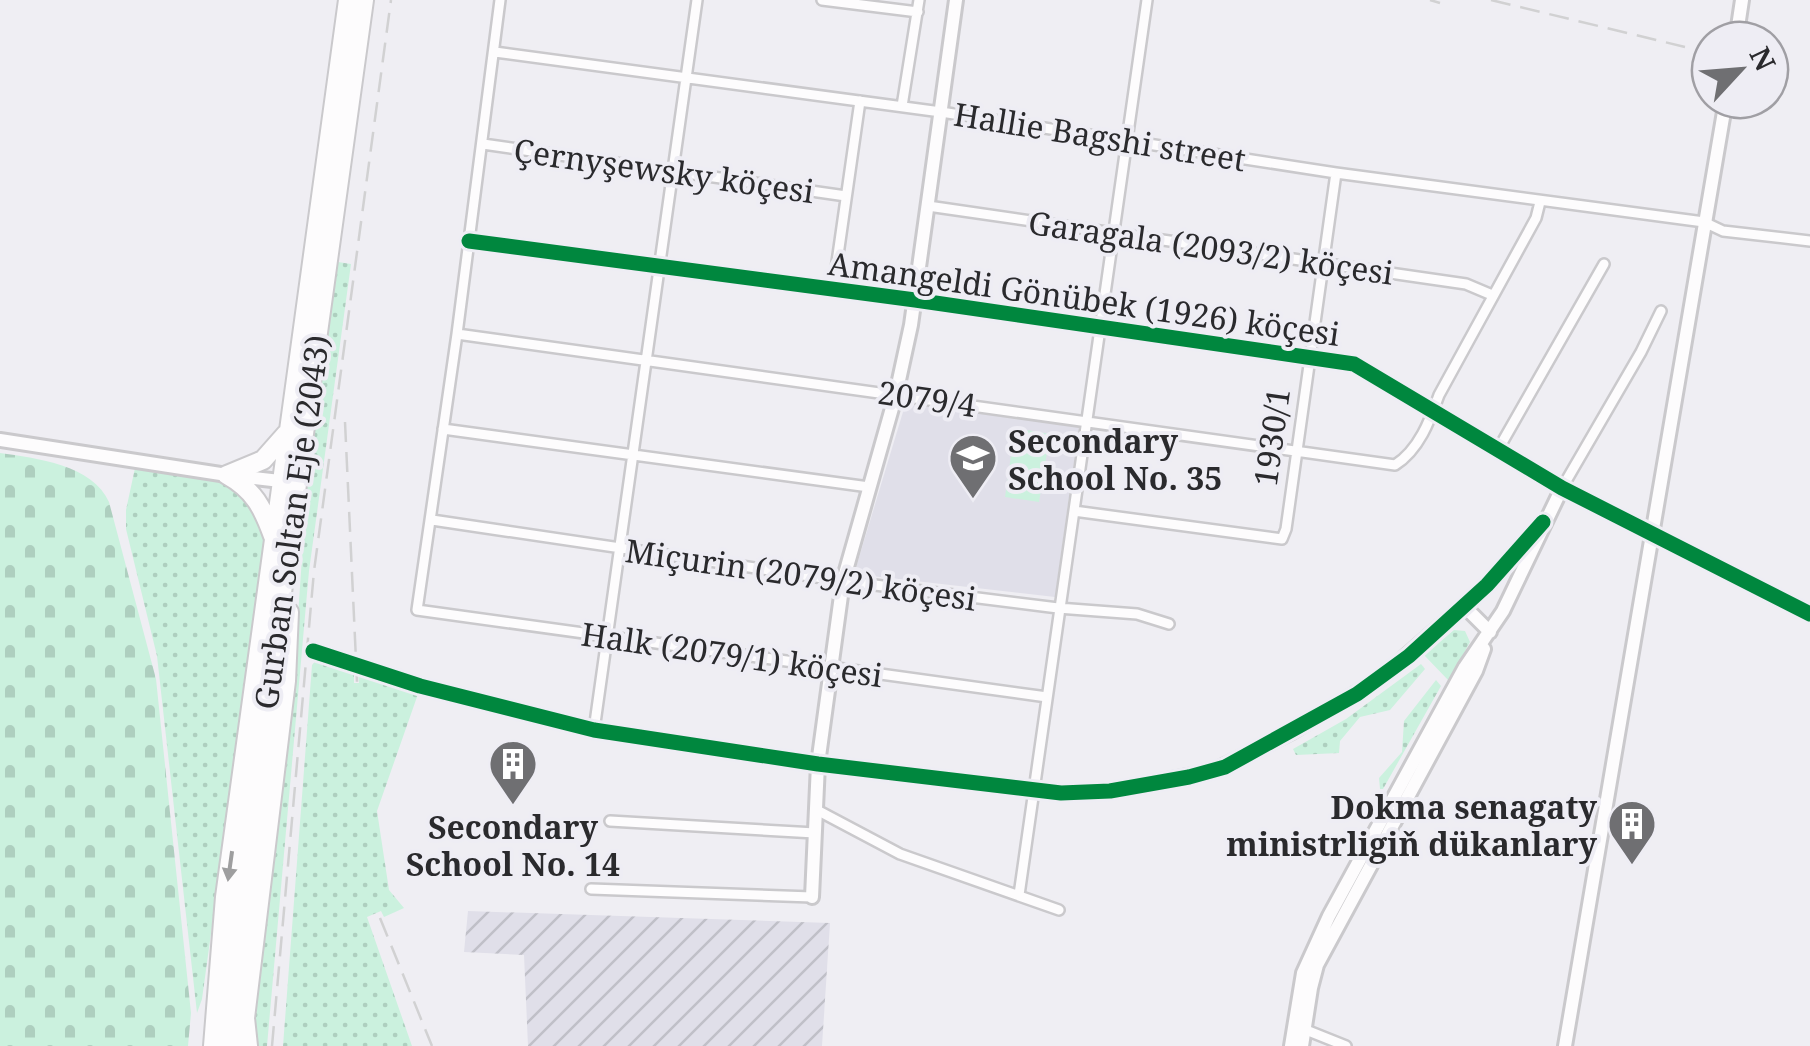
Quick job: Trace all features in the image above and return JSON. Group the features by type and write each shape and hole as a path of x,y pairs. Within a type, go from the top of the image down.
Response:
{"highway":[{"name":"Gurban Soltan Eje (2043)","path":"230,1046 242,900 292,511 288,482 290,426 348,0"},
{"name":"Gurban Soltan Eje (2043)","path":"213,1046 225,897 274,541 288,482 364,0"},
{"path":"227,475 263,460 282,442 290,426"},
{"name":"Gurban Soltan Eje (2043)","path":"227,475 245,485 257,498 274,541"},
{"path":"248,1046 245,1018 286,682 292,511"}],"street":[{"path":"432,520 500,0"},
{"path":"594,730 696,0"},
{"path":"822,0 918,12"},
{"path":"902,106 920,0"},
{"path":"590,889 812,897 818,764 843,580 896,394 915,300 956,0"},
{"path":"1019,895 1148,0"},
{"name":"Hallie Bagshi street","path":"495,52 1126,138 1336,173 1704,222 1722,230 1810,241"},
{"path":"833,290 860,100"},
{"path":"1566,1046 1722,120"},
{"name":"Çernyşewsky köçesi","path":"483,144 846,196"},
{"name":"1930/1","path":"1074,511 1282,539 1336,173"},
{"path":"1434,410 1536,218 1540,202"},
{"name":"Garagala (2093/2) köçesi","path":"928,206 1466,284 1492,296"},
{"name":"Amangeldi Gönübek (1926) köçesi","path":"470,241 1354,364 1562,488 1810,614"},
{"path":"1499,448 1604,264"},
{"path":"1302,1046 1299,1028 1303,973 1329,916 1465,668 1506,604 1543,522 1661,310"},
{"name":"2079/4","path":"457,334 1396,465 1406,458 1430,423 1434,410"},
{"path":"443,429 870,487"},
{"path":"0,440 288,482"},
{"name":"Miçurin (2079/2) köçesi","path":"432,520 843,580 1058,608 1137,614 1169,624"},
{"name":"Halk (2079/1) köçesi","path":"432,520 417,610 1047,696"},
{"path":"313,651 420,686 594,730 818,764 1034,790 1110,791 1189,778 1225,767 1315,719 1380,678 1464,606 1543,522"},
{"path":"1464,606 1490,632"},
{"path":"816,808 900,854 1059,910"},
{"path":"610,820 815,833"},
{"path":"1291,1046 1299,1028"},
{"path":"1299,1028 1346,1046"}],"shaded area":[{"name":"Secondary School No. 35","path":"906,402 1079,426 1055,597 854,574"},
{"path":"468,911 830,923 822,1046 528,1046 524,955 464,952"}],"green space":[{"path":"338,262 351,264 309,571 267,1046 240,1046 294,674 308,470"},
{"path":"1015,428 1050,434 1039,502 1005,497"},
{"path":"0,453 46,461 77,472 101,489 109,502 156,679 191,1013 188,1046 0,1046"},
{"path":"135,468 231,484 255,507 265,540 197,1013 157,656 126,529"},
{"path":"1454,630 1465,631 1470,642 1449,681 1424,655"},
{"path":"317,659 354,672 354,683 359,683 358,673 418,694 377,811 389,890 404,908 384,917 381,911 367,917 412,1046 283,1046 312,665"},
{"path":"1421,664 1425,669 1390,710 1360,717 1340,741 1339,753 1296,755 1293,749 1346,719"},
{"path":"1436,680 1441,686 1383,789 1380,789 1379,778 1402,752 1404,721"}],"railway":[{"path":"272,1046 314,571 391,0"},
{"path":"1430,0 1440,3"},
{"path":"1491,0 1685,47"},
{"path":"345,422 357,682"},
{"path":"380,918 432,1046"}],"cycle path":[{"path":"469,241 1354,364 1562,488 1810,614"},
{"path":"313,651 420,686 594,730 818,764 1061,793 1110,791 1225,767 1357,694 1409,656 1487,585 1543,522"}],"place":[{"name":"Secondary School No. 35","path":"973,500"},
{"name":"Secondary School No. 14","path":"513,806"},
{"name":"Dokma senagaty ministrligiň dükanlary","path":"1632,866"}]}
